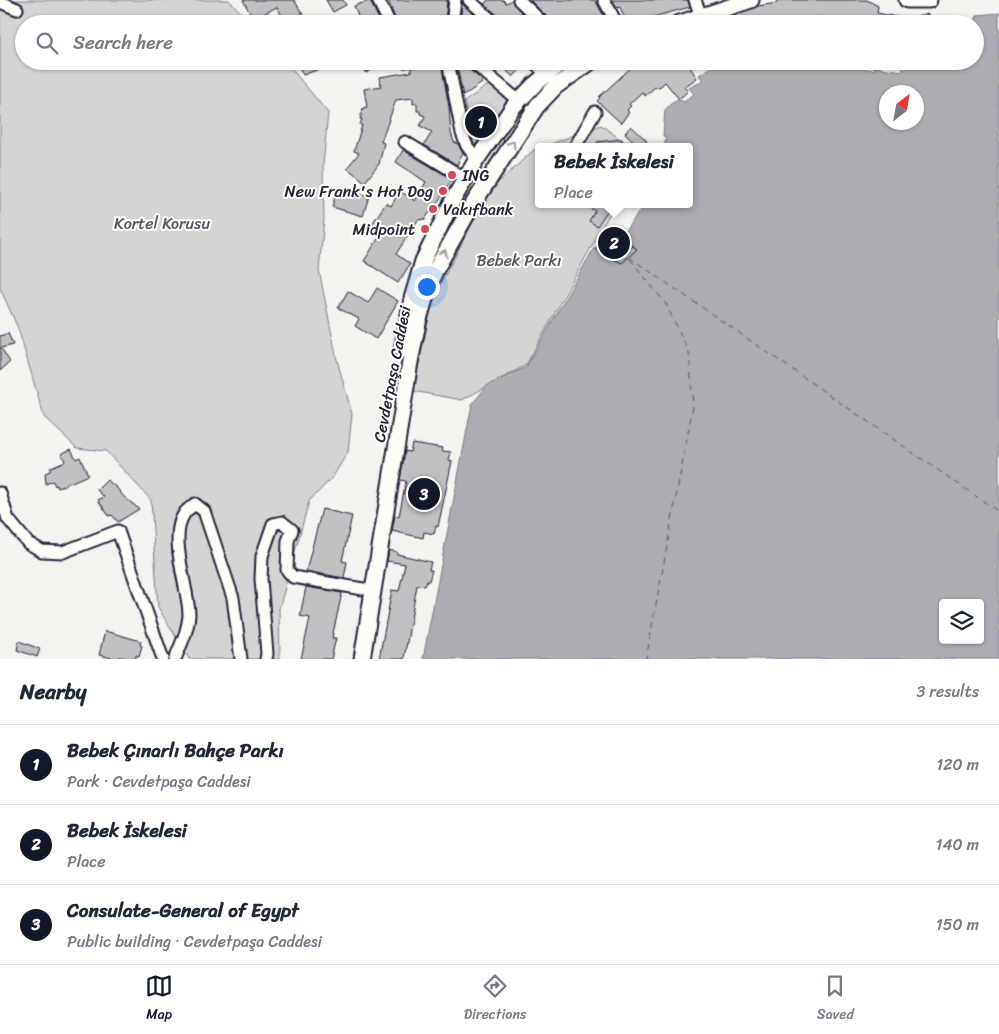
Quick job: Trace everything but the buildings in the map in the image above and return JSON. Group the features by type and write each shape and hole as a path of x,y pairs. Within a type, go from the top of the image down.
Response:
{"main road":[{"path":"704,15 751,0"},
{"path":"907,0 929,0"},
{"name":"Cevdetpaşa Caddesi","path":"362,659 396,444 418,322 424,300 436,269 471,207 537,106 557,70"},
{"name":"Cevdetpaşa Caddesi","path":"352,659 389,422 412,299 429,248 454,198 477,159 516,104 551,80 573,70"},
{"path":"516,104 527,112 529,118"},
{"path":"477,159 495,171"},
{"path":"454,198 460,205 471,207"}],"street":[{"path":"378,0 386,15"},
{"path":"453,15 455,0"},
{"path":"470,0 486,15"},
{"path":"519,0 535,15"},
{"path":"604,0 612,15"},
{"path":"695,0 701,15"},
{"path":"0,2 17,9"},
{"path":"450,70 462,133 466,146 477,159"},
{"path":"480,70 516,104"},
{"path":"542,70 551,80"},
{"path":"577,143 594,112"},
{"path":"405,142 466,179"},
{"path":"0,493 2,510 18,533 28,543 42,551 63,552 118,532 163,659"},
{"path":"175,659 187,630 189,613 180,561 178,529 184,514 195,504 204,511 232,598 242,659"},
{"path":"266,659 261,579 262,556 273,524 282,522 292,530 288,541 287,570 293,576 363,588"}],"green space":[{"name":"Kortel Korusu","path":"0,0 229,0 243,15 15,15 15,70 292,70 328,113 323,165 324,219 319,270 337,360 352,414 348,452 332,478 309,501 279,609 280,659 189,659 158,607 151,500 106,451 77,448 44,417 18,328 0,288"},
{"path":"491,83 510,99 479,142 474,145 464,102"},
{"path":"601,125 626,143 554,143"},
{"name":"Bebek Parkı","path":"534,150 535,208 613,208 526,365 462,400 413,391 433,298 490,190"}],"shaded area":[{"path":"999,13 999,659 423,659 472,404 488,385 526,367 594,248 622,263 637,249 620,238 642,208 693,208 693,143 665,143 666,137 663,136 665,110 674,102 679,100 684,102 694,94 689,88 703,81 699,75 707,70 984,70 984,15 977,15"}],"ferry route":[{"path":"629,257 999,512"},
{"path":"630,259 666,304 689,352 693,406 646,659"}],"place":[{"name":"Bebek Çınarlı Bahçe Parkı","path":"481,122"},
{"name":"ING","path":"452,175"},
{"name":"New Frank's Hot Dog","path":"443,191"},
{"name":"Vakıfbank","path":"433,209"},
{"name":"Midpoint","path":"425,229"},
{"name":"Bebek İskelesi","path":"614,243"},
{"name":"Consulate-General of Egypt","path":"424,494"}]}
